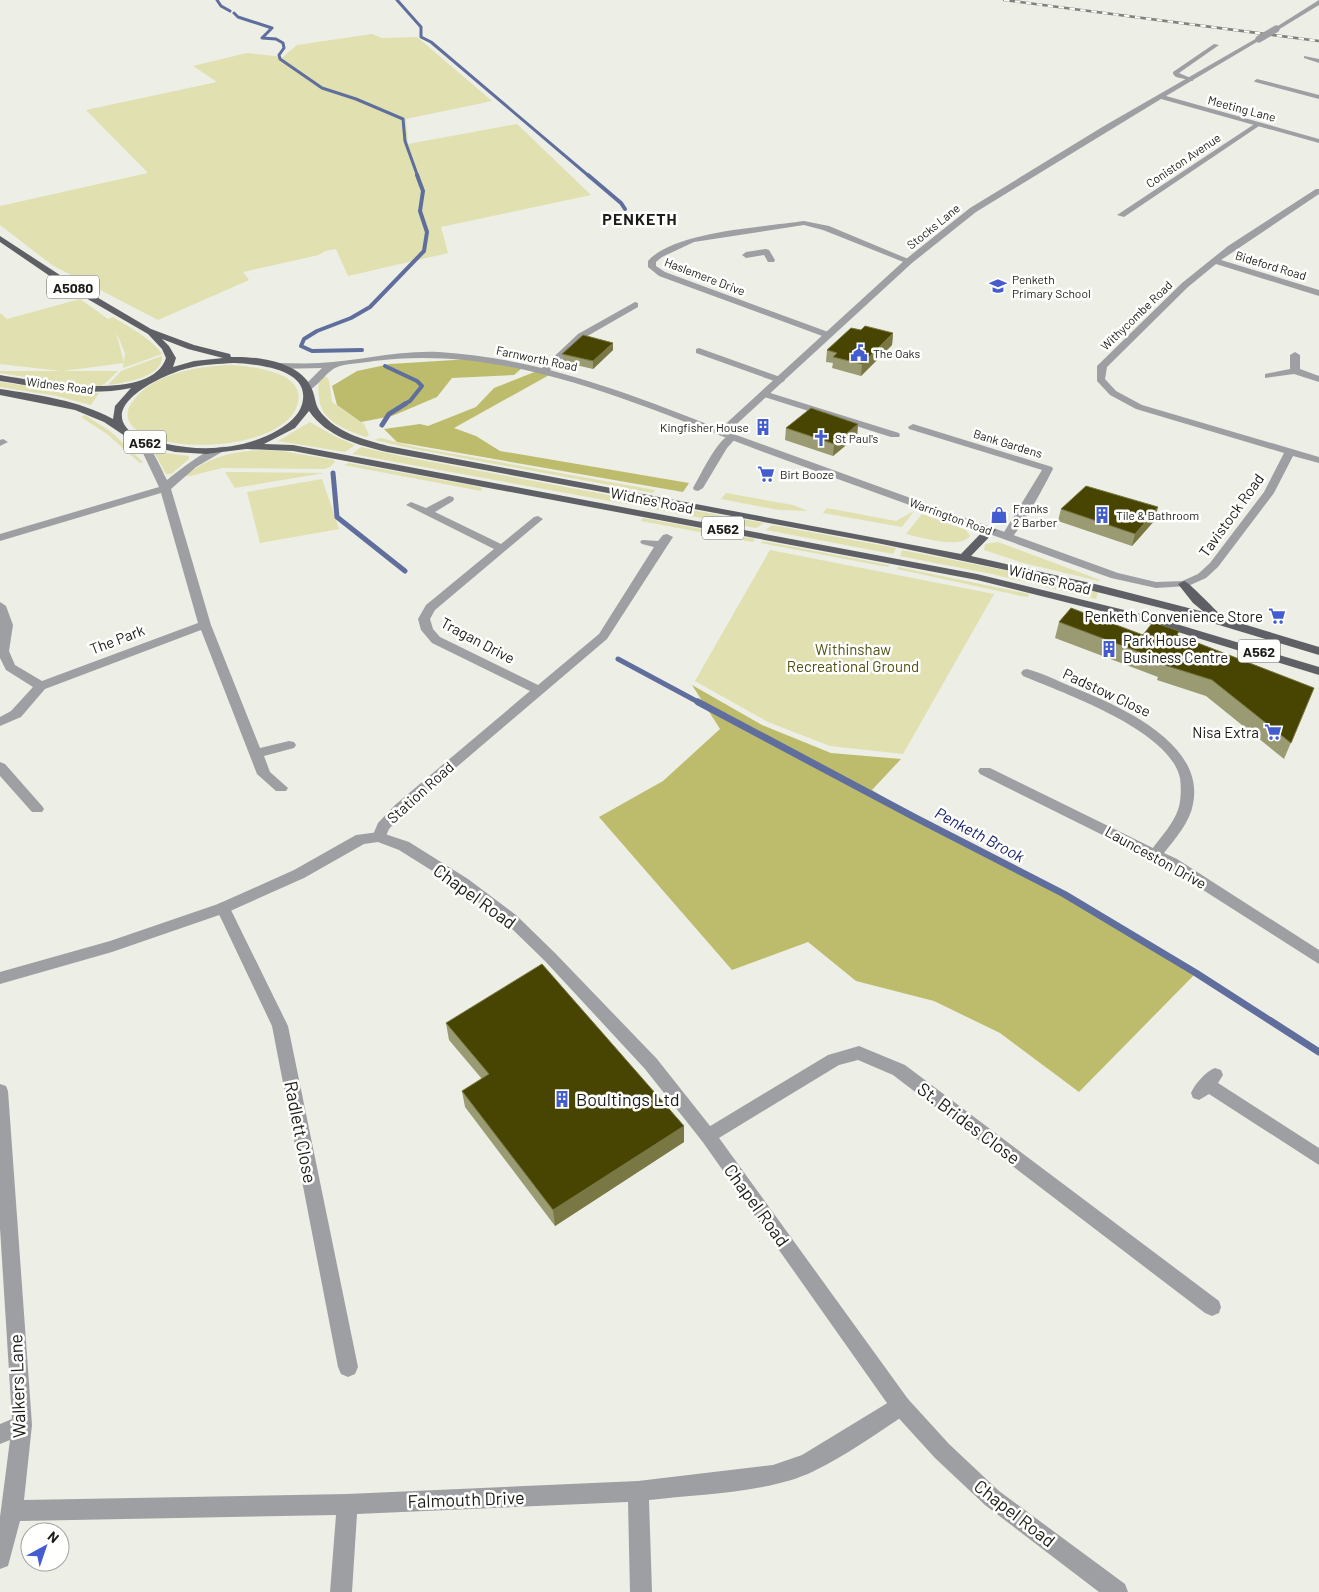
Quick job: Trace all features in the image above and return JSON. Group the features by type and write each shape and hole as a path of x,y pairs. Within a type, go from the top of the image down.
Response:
{"main road":[{"name":"A5080","path":"0,238 64,281 148,332 166,348 171,358 168,367 152,379"},
{"name":"A5080","path":"148,332 191,347 245,361"},
{"name":"A562","path":"245,361 277,366 297,376 307,388 309,401 302,416 284,431 259,442 244,446 222,449 177,449 148,443 133,437 122,428 117,420 120,404 127,396 152,379 195,364 245,361"},
{"name":"Widnes Road","path":"0,378 90,390 118,388 152,379"},
{"name":"Widnes Road","path":"0,392 69,404 99,414 122,428"},
{"name":"Widnes Road","path":"309,401 318,418 337,432 387,449 964,556 1074,581 1220,619"},
{"name":"Widnes Road","path":"244,446 302,449 935,568 1040,591 1198,632 1319,671"},
{"path":"964,556 990,530"},
{"path":"1184,584 1197,600 1220,619"},
{"name":"A562","path":"1220,619 1319,651"}],"street":[{"name":"Stocks Lane","path":"726,435 764,394 909,261 983,203 1319,2"},
{"path":"1190,80 1175,73 1214,44"},
{"path":"1306,57 1319,61"},
{"path":"1257,81 1319,97"},
{"name":"Meeting Lane","path":"1160,97 1319,141"},
{"name":"Coniston Avenue","path":"1121,215 1258,124"},
{"name":"Withycombe Road","path":"1290,452 1139,407 1113,393 1100,379 1102,366 1185,285 1231,248 1319,191"},
{"name":"Haslemere Drive","path":"746,255 795,223 812,223 909,261"},
{"name":"Haslemere Drive","path":"762,245 692,240 659,254 652,260 651,264 656,271 662,274 828,335"},
{"name":"Bideford Road","path":"1216,261 1319,293"},
{"path":"544,371 581,336 635,305"},
{"path":"710,346 696,353 780,380"},
{"name":"Farnworth Road","path":"277,366 339,364 402,354 468,357 544,371 594,384 726,435"},
{"path":"1295,354 1295,371"},
{"name":"Farnworth Road","path":"307,388 321,374 339,364"},
{"path":"1268,376 1295,371 1319,379"},
{"path":"764,394 895,435"},
{"name":"Bank Gardens","path":"914,427 1048,469 1007,537"},
{"path":"698,488 723,446 726,435"},
{"name":"Warrington Road","path":"726,435 1115,576 1156,585 1184,584"},
{"path":"133,437 146,450 166,488 205,625 264,774 282,788"},
{"path":"0,538 166,488 192,465 222,449"},
{"path":"1290,452 1319,460"},
{"name":"Tavistock Road","path":"1184,584 1202,576 1214,565 1269,493 1290,452"},
{"path":"426,512 448,499"},
{"path":"411,505 500,548"},
{"name":"Tragan Drive","path":"538,519 500,548 430,608 424,619 426,630 436,640 538,690"},
{"name":"Station Road","path":"0,978 112,946 223,908 299,874 353,843 370,837 379,837 383,827 400,808 603,636 664,541 646,542"},
{"path":"0,606 7,625 3,651 10,668 41,686"},
{"name":"The Park","path":"0,722 16,714 41,686 205,625"},
{"name":"Padstow Close","path":"1027,673 1139,724 1160,739 1177,759 1186,780 1187,802 1176,825 1156,854"},
{"path":"256,754 289,745"},
{"path":"0,767 37,809"},
{"name":"Launceston Drive","path":"985,771 1156,854 1192,875 1319,958"},
{"name":"Chapel Road","path":"379,837 404,846 463,883 510,919 550,957 652,1064 708,1136 901,1406 942,1451 992,1498 1117,1592"},
{"name":"Radlett Close","path":"223,908 280,1026 348,1367"},
{"name":"St. Brides Close","path":"708,1136 834,1060 859,1054 899,1070 1212,1307"},
{"path":"1207,1084 1319,1157"},
{"name":"Walkers Lane","path":"0,1091 22,1425 12,1511 0,1558"},
{"name":"Falmouth Drive","path":"12,1511 347,1504 638,1491 773,1474 807,1464 901,1406"},
{"path":"0,1434 22,1425"},
{"path":"638,1491 641,1592"},
{"path":"341,1592 347,1504"}],"green space":[{"path":"372,34 382,38 417,37 492,101 406,119 408,144 517,124 591,195 441,227 448,253 348,276 336,249 325,251 319,255 243,272 249,280 158,320 52,265 0,225 0,206 148,173 86,110 217,82 193,66 247,53 283,57 297,45"},
{"path":"80,299 108,319 113,317 139,333 162,354 123,368 124,363 63,371 118,371 102,386 77,385 0,373 0,371 61,371 0,364 0,313 7,319","holes":["116,332 125,353 124,362"]},
{"path":"162,356 161,363 157,369 150,374 123,383 108,385 121,371"},
{"path":"230,365 274,372 293,383 298,392 298,402 289,418 273,430 250,439 224,444 197,445 150,437 134,428 130,423 127,414 129,407 139,394 150,385 189,370"},
{"path":"324,375 329,380 332,402 364,424 369,435 366,437 343,428 324,412 320,405 318,388 320,380"},
{"path":"0,382 75,393 99,393 91,405 57,396 0,387"},
{"path":"85,415 111,432 143,462 140,463 107,434 81,417"},
{"path":"310,422 336,437 355,445 345,452 278,441"},
{"path":"381,438 415,447 655,490 653,493 374,440"},
{"path":"361,447 646,502 643,507 352,454"},
{"path":"255,450 282,451 334,460 335,462 330,467 324,469 222,468 185,476 195,468 218,457"},
{"path":"157,452 189,456 189,459 171,474 166,474 155,454"},
{"path":"349,463 482,488 481,491 344,465"},
{"path":"225,472 324,473 235,488"},
{"path":"322,479 339,529 260,543 247,492"},
{"path":"726,493 793,505 808,511 779,510 721,499"},
{"path":"652,503 764,523 756,528 648,508"},
{"path":"827,508 896,521 914,511 902,527 823,513"},
{"path":"922,514 966,530 970,536 958,542 949,542 930,540 906,534"},
{"path":"643,518 755,539 753,542 641,521"},
{"path":"772,525 896,548 893,554 766,530"},
{"path":"762,541 889,565 888,567 761,543"},
{"path":"998,542 1100,580 1023,563 984,550 985,544"},
{"name":"Withinshaw Recreational Ground","path":"770,550 994,594 903,754 830,746 768,722 695,681"},
{"path":"902,550 1013,572 1098,592 1096,599 992,574 900,556"},
{"path":"898,567 1029,594 1028,597 1021,596 897,569"}],"shaded area":[{"path":"470,359 522,368 514,375 452,378 437,397 392,416 361,422 337,405 332,386 357,371 390,364"},
{"path":"537,371 551,374 454,428 476,436 500,451 689,483 683,492 397,442 384,429 420,424 428,426 476,407 494,388"},
{"path":"692,685 762,725 831,753 901,759 872,790 916,818 1064,894 1196,973 1079,1092 1000,1033 934,1001 856,981 808,942 732,970 599,817 663,781 720,729"}],"building":[{"path":"865,326 893,333 862,364 833,357 837,353 827,350 851,328 861,330"},
{"path":"583,335 613,343 593,361 562,354"},
{"path":"811,408 858,424 834,444 786,428"},
{"path":"1086,486 1158,507 1135,534 1061,509"},
{"path":"1071,608 1143,635 1153,622 1179,631 1177,635 1314,688 1291,743 1212,680 1161,664 1163,661 1059,622"},
{"name":"Boultings Ltd","path":"542,964 684,1126 553,1210 462,1091 489,1074 446,1023"}],"waterway":[{"name":"Penketh Brook","path":"217,0 221,6 230,11"},
{"path":"397,0 421,27 421,37 431,42 590,177"},
{"name":"Penketh Brook","path":"234,13 238,17 272,28 262,38 276,39 283,43 284,48 279,55 280,59 322,88 356,99 403,119 405,141 418,177"},
{"name":"Penketh Brook","path":"362,350 312,351 301,346 304,339 317,331 351,318 370,307 424,251 427,232 420,211 423,191 417,175"},
{"path":"588,175 621,203 625,209"},
{"name":"Penketh Brook","path":"385,366 417,381 422,386 410,401 403,405"},
{"name":"Penketh Brook","path":"382,425 389,414 405,404"},
{"name":"Penketh Brook","path":"333,473 337,517 405,571"},
{"name":"Penketh Brook","path":"618,659 700,703"},
{"name":"Penketh Brook","path":"698,702 1064,894 1196,973 1319,1052"}],"railway":[{"path":"1004,0 1319,41"}],"place":[{"name":"Penketh Primary School","path":"998,286"},
{"name":"The Oaks","path":"859,353"},
{"name":"Kingfisher House","path":"763,427"},
{"name":"St Paul's","path":"821,438"},
{"name":"Birt Booze","path":"766,474"},
{"name":"Franks 2 Barber","path":"999,515"},
{"name":"Tile & Bathroom","path":"1102,515"},
{"name":"Penketh Convenience Store","path":"1277,616"},
{"name":"Park House Business Centre","path":"1109,649"},
{"name":"Nisa Extra","path":"1273,732"},
{"name":"Boultings Ltd","path":"562,1099"}],"district":[{"name":"PENKETH","path":"640,218"}]}
